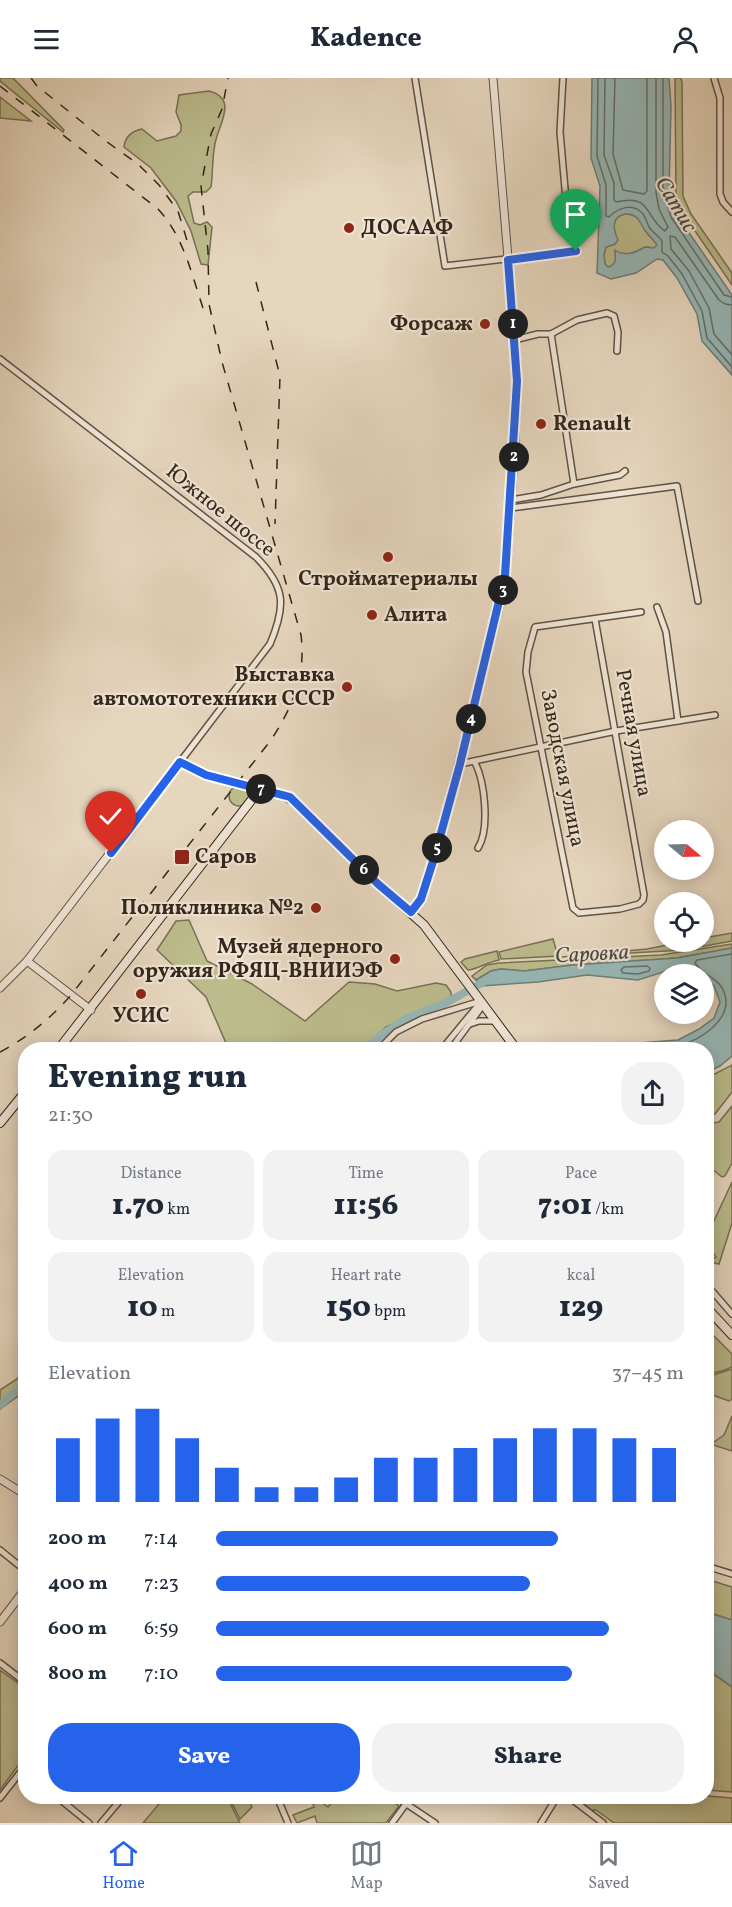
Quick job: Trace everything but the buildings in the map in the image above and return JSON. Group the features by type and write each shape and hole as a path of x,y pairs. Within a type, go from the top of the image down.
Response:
{"main road":[{"path":"65,1042 260,789 281,794 296,802 378,884 424,925 511,1042"},
{"path":"0,1123 18,1101"},
{"path":"714,1316 732,1335"}],"street":[{"path":"415,78 445,266 576,251 574,231 568,223 560,132 563,78"},
{"path":"411,912 421,899 460,764 504,584 511,504 517,381 493,78"},
{"path":"714,78 720,98 720,194 723,202 732,212"},
{"path":"514,340 537,334 551,334 577,320 607,313 614,316 618,332 617,351"},
{"path":"551,334 574,484"},
{"name":"Южное шоссе","path":"0,359 256,558 268,569 279,588 281,605 277,626 270,644 180,762"},
{"path":"511,504 574,484 621,475 625,471"},
{"path":"511,504 677,486 698,602"},
{"path":"657,607 666,632 678,721"},
{"path":"595,619 641,612"},
{"name":"Заводская улица","path":"579,913 573,908 526,672 528,652 535,627 595,619"},
{"name":"Речная улица","path":"579,913 620,909 639,904 644,900 645,895 595,619"},
{"path":"460,764 616,731 716,715"},
{"path":"474,760 480,770 485,818 483,837 478,848"},
{"path":"0,988 27,960 180,762 206,775 260,789"},
{"path":"27,960 91,1010"},
{"path":"456,1042 469,1025 480,1001"},
{"path":"386,1042 396,1032 422,1019 480,1001"},
{"path":"447,1042 480,1001"},
{"path":"469,1025 479,1021 495,1021"},
{"path":"714,1293 732,1314"},
{"path":"0,1479 18,1490"},
{"path":"0,1550 18,1565"},
{"path":"714,1568 732,1574"},
{"path":"0,1622 18,1598"},
{"path":"0,1663 18,1677"},
{"path":"0,1798 18,1776"},
{"path":"66,1804 89,1823"},
{"path":"101,1823 117,1804"},
{"path":"280,1804 288,1823"},
{"path":"392,1823 406,1804 435,1823"},
{"path":"541,1823 553,1804"},
{"path":"578,1804 603,1823"}],"green space":[{"path":"0,78 13,78 64,130 63,132 0,81"},
{"path":"675,78 681,78 682,83 683,196 691,214 732,273 732,285 678,206"},
{"path":"209,91 218,95 225,106 214,149 211,187 206,192 193,192 188,196 194,223 200,225 207,222 212,227 208,265 201,264 191,231 176,201 151,168 124,147 130,135 142,129 157,141 176,136 181,131 176,112 179,95"},
{"path":"0,97 31,121 0,118"},
{"path":"625,214 636,217 658,245 630,253 615,252 615,262 608,267 605,264 604,255 606,247 615,244 617,240 615,221"},
{"path":"239,786 246,789 249,796 246,803 239,806 232,803 229,796 232,789"},
{"path":"189,920 207,961 252,984 305,1021 349,982 375,984 397,991 436,983 446,985 451,992 451,1001 386,1027 372,1042 226,1042 206,997 157,950 176,921"},
{"path":"732,933 732,941 714,944 714,936"},
{"path":"553,939 558,956 501,959 499,952"},
{"path":"732,944 732,948 714,951 714,947"},
{"path":"654,948 654,952 562,957"},
{"path":"497,951 499,960 474,969 468,970 461,962 465,959"},
{"path":"680,952 710,952 677,958 573,965 524,971 501,969 491,971 476,980 472,976 487,965 499,963 661,955"},
{"path":"732,1065 732,1092 714,1114 714,1074"},
{"path":"732,1106 732,1163 725,1176 722,1177 714,1171 714,1123 719,1122"},
{"path":"732,1182 732,1223 719,1264 714,1263 716,1257 714,1254 714,1221"},
{"path":"714,1336 732,1354 732,1367 714,1373"},
{"path":"732,1369 732,1399 729,1401 714,1396 714,1375"},
{"path":"17,1379 18,1396 0,1409 0,1390"},
{"path":"732,1416 732,1451 714,1445 714,1442 724,1435"},
{"path":"714,1581 732,1587 732,1620 714,1614"},
{"path":"0,1670 18,1683 18,1766 0,1790"},
{"path":"714,1675 732,1687 732,1792 714,1791"},
{"path":"714,1797 732,1798 732,1823 614,1823 596,1810 591,1810 584,1804 714,1804"},
{"path":"159,1804 230,1804 240,1823 143,1823"},
{"path":"232,1804 251,1804 252,1807 240,1819"},
{"path":"313,1804 324,1804 328,1807 330,1804 396,1804 399,1806 386,1823 317,1823 315,1816 297,1823 293,1815 314,1807"}],"water":[{"path":"592,78 669,78 671,106 669,192 676,214 732,295 732,375 702,341 697,314 677,278 663,260 657,259 636,273 611,279 597,273 600,186 591,158","holes":["630,214 639,220 657,245 654,248 645,247 630,253 615,250 615,262 608,267 605,264 604,255 606,247 615,244 618,240 614,228 615,221 620,216"]},
{"path":"732,948 732,1056 714,1069 714,1042 652,1042 678,1040 706,1024 714,1024 720,1002 714,986 714,964 654,964 654,975 638,980 587,975 538,982 481,986 476,980 491,971 501,969 524,971 573,965 677,958"},
{"path":"714,1614 732,1620 732,1687 714,1674"}],"waterway":[{"name":"Саровка","path":"374,1042 407,1018 444,1004 487,980"},
{"name":"Саровка","path":"0,1405 18,1390"}],"railway":[{"path":"31,78 37,86 138,164 159,185 178,211 189,247"},
{"path":"0,1052 38,1027 71,995 271,740 286,715 300,677 301,635 222,362 209,304 208,251 201,186 211,134 222,109 228,78"},
{"path":"0,86 158,209 175,232 181,245 205,314"},
{"path":"256,282 280,376 275,524"}],"place":[{"name":"ДОСААФ","path":"349,228"},
{"name":"Форсаж","path":"485,324"},
{"name":"Renault","path":"541,424"},
{"name":"Стройматериалы","path":"388,557"},
{"name":"Алита","path":"372,615"},
{"name":"Выставка автомототехники СССР","path":"347,687"},
{"name":"Саров","path":"182,857"},
{"name":"Поликлиника №2","path":"316,908"},
{"name":"Музей ядерного оружия РФЯЦ-ВНИИЭФ","path":"395,959"},
{"name":"УСИС","path":"141,994"}],"route":[{"path":"111,853 180,762 206,775 290,797 378,884 411,912 421,899 435,855 504,584 515,443 517,381 508,260 576,251"}],"water label":[{"name":"Сатис","path":"675,205"}]}
